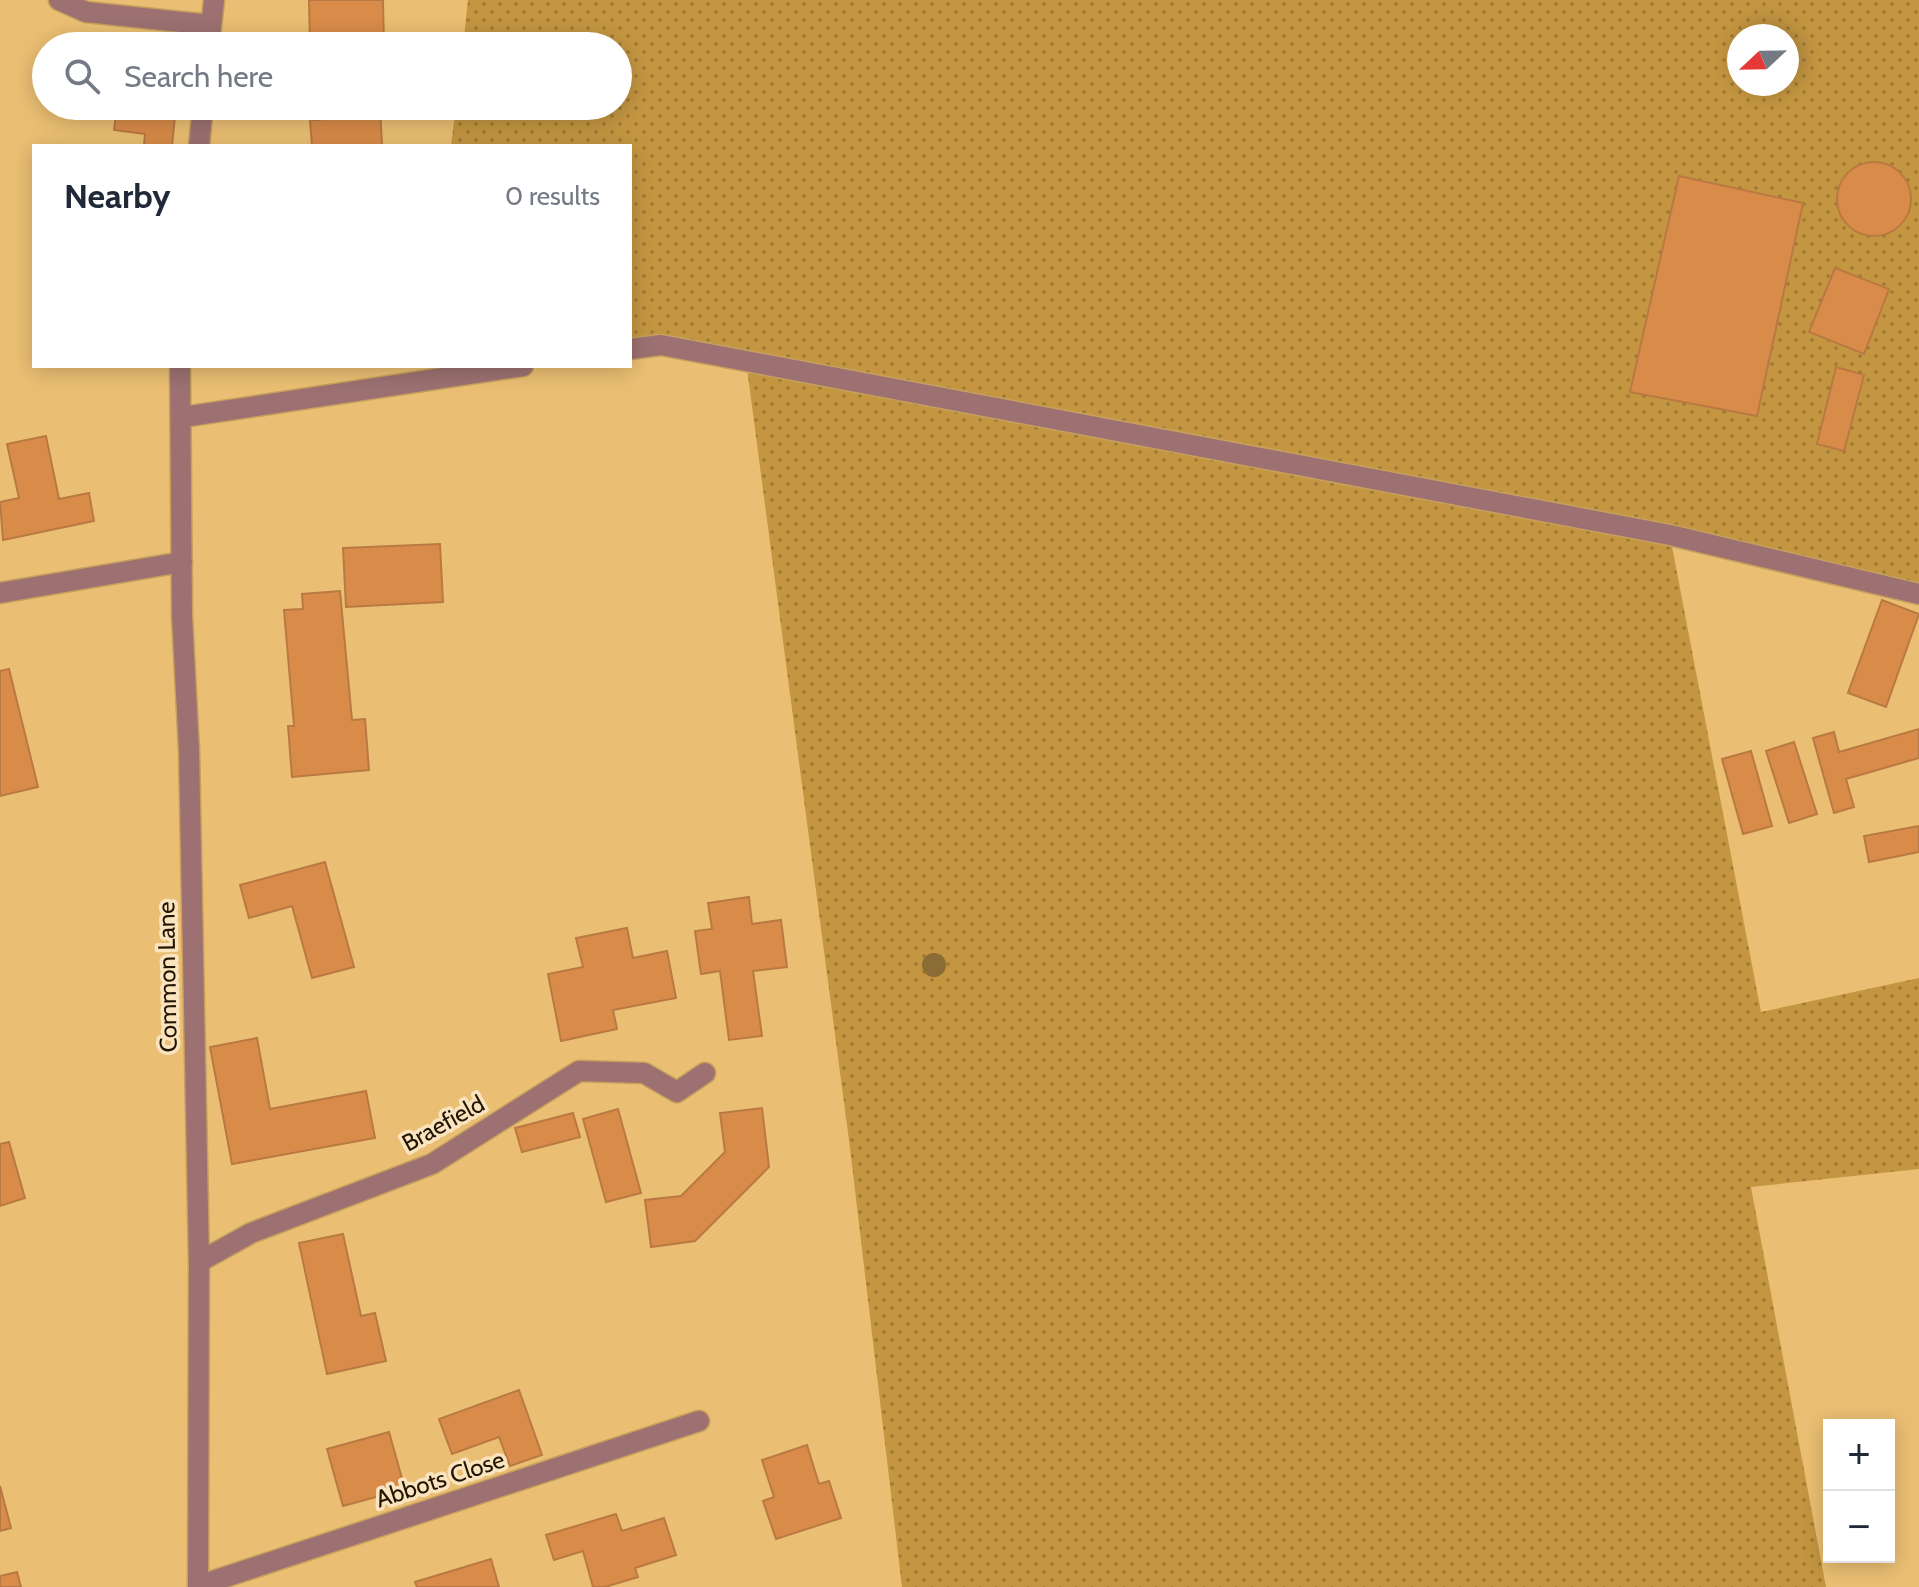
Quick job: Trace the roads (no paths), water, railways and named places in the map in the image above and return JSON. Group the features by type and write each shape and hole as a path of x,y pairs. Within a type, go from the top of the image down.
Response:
{"street":[{"path":"59,0 86,12 211,25"},
{"path":"210,32 214,0"},
{"path":"199,144 202,120"},
{"path":"632,349 661,345 1655,532 1919,594"},
{"name":"Common Lane","path":"180,368 199,1262 198,1586"},
{"path":"183,417 510,368"},
{"path":"0,593 182,562"},
{"name":"Braefield","path":"199,1262 251,1233 432,1164 579,1071 644,1073 677,1092 705,1073"},
{"name":"Abbots Close","path":"198,1586 699,1421"}]}
